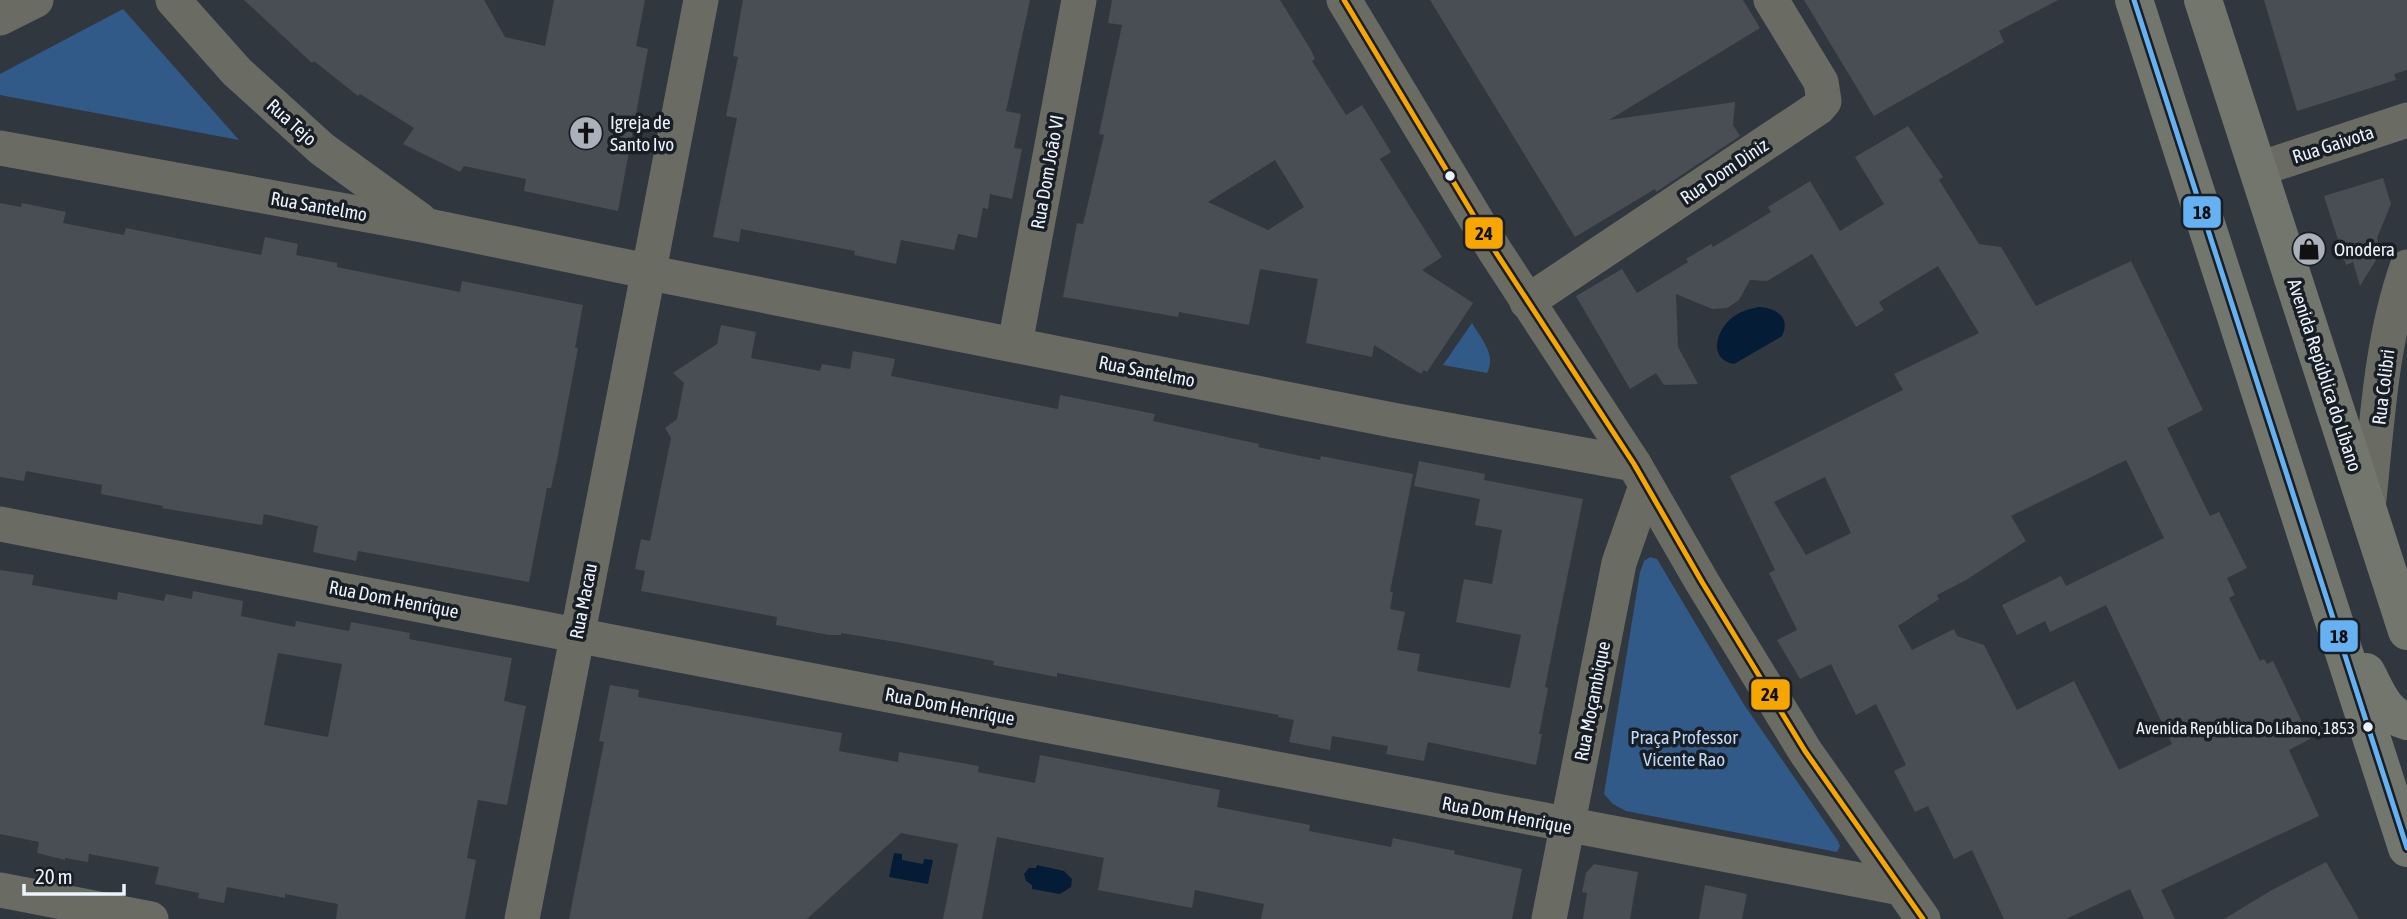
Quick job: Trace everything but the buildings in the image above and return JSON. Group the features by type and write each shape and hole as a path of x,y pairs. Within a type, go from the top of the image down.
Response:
{"main road":[{"path":"2134,0 2407,848"},
{"name":"Avenida República do Líbano","path":"2203,0 2407,631"},
{"path":"2294,492 2355,650 2385,708 2390,714 2407,722"}],"street":[{"path":"0,18 36,0"},
{"name":"Rua Tejo","path":"173,0 237,72 322,149 428,226"},
{"name":"Rua Macau","path":"522,919 701,0"},
{"name":"Rua Dom João VI","path":"1015,344 1079,0"},
{"path":"1344,0 1527,302 1640,475 1805,751 1923,919"},
{"name":"Rua Dom Diniz","path":"1527,302 1818,108 1824,101 1821,82 1771,0"},
{"name":"Rua Gaivota","path":"2259,169 2407,120"},
{"name":"Rua Santelmo","path":"0,148 428,226 1392,420 1640,475"},
{"name":"Rua Colibri","path":"2368,508 2387,347 2396,298 2407,267"},
{"name":"Rua Moçambique","path":"1549,919 1619,563 1640,475"},
{"name":"Rua Dom Henrique","path":"0,524 576,633 1567,827 1901,888"},
{"path":"0,890 148,919"}],"green space":[{"path":"123,9 239,140 0,95 0,74"},
{"path":"1472,323 1489,353 1490,366 1487,373 1443,365"},
{"name":"Praça Professor Vicente Rao","path":"1650,557 1657,559 1743,703 1838,841 1840,846 1837,852 1626,811 1613,804 1604,794 1640,572 1644,561"}],"shaded area":[{"path":"1759,307 1771,309 1780,315 1785,324 1782,336 1734,364 1726,361 1717,350 1722,329 1736,315"},
{"path":"894,853 902,854 902,860 923,864 924,859 933,860 928,884 889,877"},
{"path":"1037,865 1064,871 1072,879 1071,887 1060,894 1032,889 1024,874"}],"transit line":[{"name":"24","path":"1344,0 1495,251 1634,464 1805,751 1923,919"},
{"name":"18","path":"2134,0 2407,848"}],"place":[{"name":"Igreja de Santo Ivo","path":"586,133"},
{"name":"Onodera","path":"2309,249"},
{"name":"Avenida República Do Líbano, 1853","path":"2368,727"}]}
